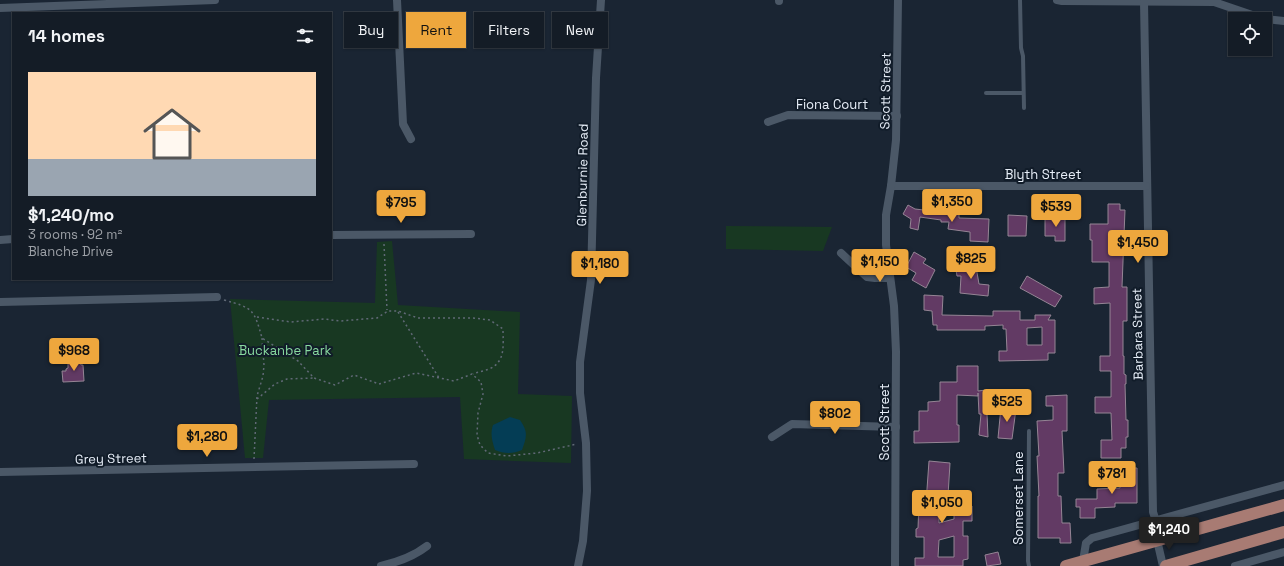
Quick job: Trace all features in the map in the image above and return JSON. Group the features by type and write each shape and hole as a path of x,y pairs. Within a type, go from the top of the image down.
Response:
{"main road":[{"path":"1066,566 1284,505"},
{"path":"1166,566 1284,532"}],"street":[{"path":"0,8 215,0"},
{"path":"397,0 403,124 411,139"},
{"name":"Glenburnie Road","path":"578,566 584,540 587,491 586,443 580,393 580,362 591,280 596,78 601,0"},
{"name":"Scott Street","path":"895,566 895,318 886,245 886,215 896,140 898,0"},
{"path":"1057,0 1214,2 1244,12"},
{"name":"Barbara Street","path":"1144,2 1146,186 1153,512 1156,520"},
{"path":"1272,20 1284,21"},
{"name":"Fiona Court","path":"768,122 788,115 897,116"},
{"name":"Blyth Street","path":"891,186 1146,186"},
{"path":"332,235 471,234"},
{"path":"0,240 12,239"},
{"path":"841,253 867,277 890,278"},
{"path":"0,302 217,297"},
{"path":"772,437 792,424 896,426"},
{"name":"Grey Street","path":"0,472 414,464"},
{"path":"1083,561 1086,543 1092,538 1284,485"},
{"path":"1157,540 1163,566"},
{"path":"381,566 399,562 411,557 427,546"},
{"path":"1235,566 1284,552"}],"lane":[{"path":"1020,0 1024,108"},
{"path":"986,93 1023,93"},
{"name":"Somerset Lane","path":"1029,431 1029,566"}],"path":[{"path":"384,234 387,311"},
{"path":"217,297 243,305 257,317 291,322 324,319 340,322 377,318 387,311 398,311 418,318 473,318 490,320 503,329 503,355 496,364 490,369 454,380 416,373 379,384 354,375 335,385 314,378 287,378 275,384 257,399"},
{"path":"398,311 439,378"},
{"path":"253,467 257,399 263,376 264,365 262,338 257,317"},
{"path":"262,338 298,361 314,378"},
{"path":"472,374 482,382 483,394 478,413 477,435 480,445 488,453 507,456 537,453 586,443"}],"green space":[{"path":"726,226 832,227 823,251 726,249"},
{"name":"Buckanbe Park","path":"392,241 398,305 520,312 518,394 572,396 571,463 464,459 460,397 269,400 263,458 245,458 230,299 375,303 377,242"}],"water":[{"path":"510,417 520,420 524,428 526,438 522,450 508,453 495,450 492,438 493,425"}],"building":[{"path":"1108,204 1120,204 1120,210 1125,210 1122,287 1127,287 1127,321 1123,321 1123,356 1124,374 1126,375 1126,420 1128,420 1128,437 1126,437 1126,448 1121,448 1121,458 1101,458 1101,440 1112,440 1111,413 1095,413 1095,397 1111,397 1111,371 1100,371 1100,356 1110,356 1110,303 1094,304 1094,288 1109,287 1109,262 1092,262 1090,224 1108,224"},
{"path":"908,205 915,209 959,214 959,218 989,219 988,242 970,241 970,232 948,229 949,222 941,222 941,220 920,217 918,230 910,228 911,219 903,214"},
{"path":"1008,215 1027,216 1026,236 1008,236"},
{"path":"1045,217 1065,217 1065,241 1055,241 1055,236 1045,236"},
{"path":"914,252 926,259 923,263 935,270 926,288 912,280 916,273 906,267"},
{"path":"975,261 979,284 989,285 988,296 960,293 961,276 957,276 955,264"},
{"path":"1027,276 1062,296 1055,307 1020,288"},
{"path":"924,295 943,296 942,315 993,316 993,311 1020,311 1020,320 1035,320 1035,315 1051,315 1048,320 1055,320 1055,353 1048,353 1048,360 999,361 999,351 1007,351 1006,329 1003,329 1003,325 985,326 985,330 937,330 937,325 933,325 932,311 924,310","holes":["1042,327 1042,345 1027,345 1027,328"]},
{"path":"68,361 80,362 81,365 83,365 84,381 63,382 62,371 66,371 68,368"},
{"path":"957,366 978,366 978,391 986,390 988,437 979,435 981,414 979,414 978,393 978,396 957,395 957,425 959,425 959,442 914,443 914,431 919,431 919,411 928,411 928,402 940,401 940,382 957,382"},
{"path":"1067,395 1067,431 1062,431 1064,473 1058,473 1058,496 1061,496 1062,523 1070,523 1071,543 1060,543 1060,538 1038,538 1039,496 1037,456 1039,456 1037,421 1053,420 1053,406 1046,406 1046,396"},
{"path":"1001,407 1016,409 1012,439 998,438"},
{"path":"929,461 950,463 948,496 939,496 939,523 954,519 954,507 972,506 972,521 963,521 963,536 968,536 968,559 963,560 963,566 915,566 915,558 924,558 924,537 916,537 916,529 918,528 919,503 926,503","holes":["954,536 954,557 938,557 939,540"]},
{"path":"1120,468 1137,468 1137,503 1115,503 1115,507 1095,508 1095,518 1080,518 1080,507 1076,507 1076,499 1097,499 1097,489 1120,488"},
{"path":"998,552 1001,564 987,566 985,555"}]}
